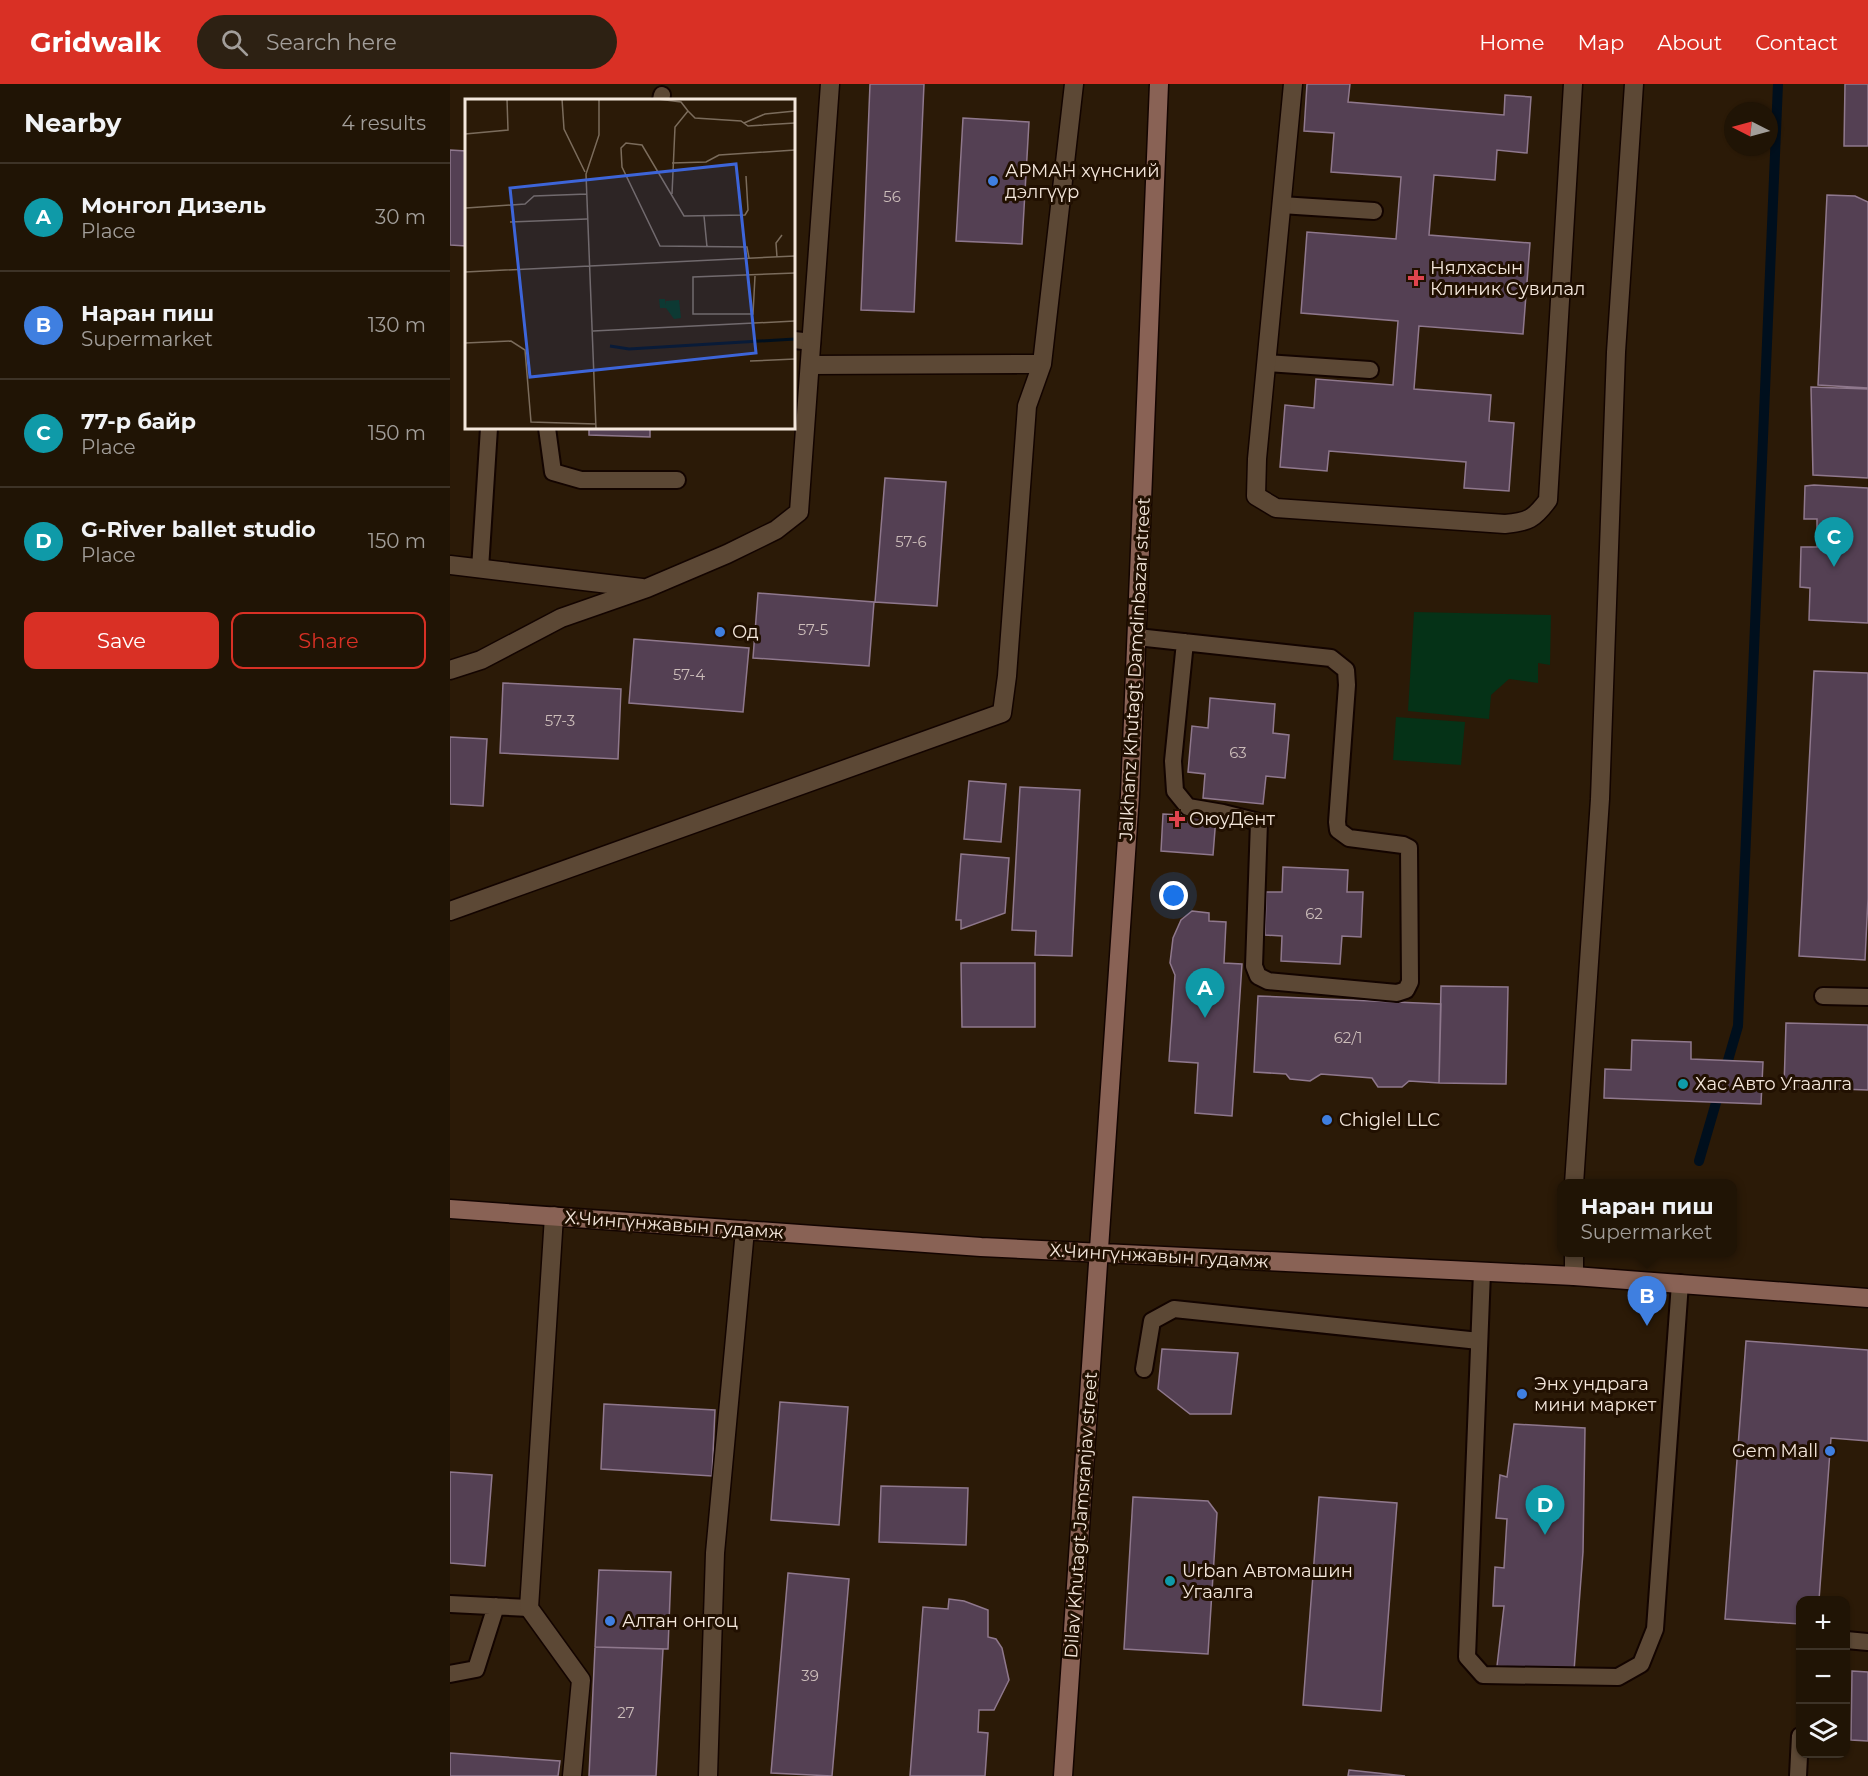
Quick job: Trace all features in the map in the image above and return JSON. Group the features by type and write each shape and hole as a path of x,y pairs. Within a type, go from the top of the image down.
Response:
{"main road":[{"name":"Jalkhanz Khutagt Damdinbazar street","path":"1099,1254 1130,795 1159,84"},
{"name":"Х.Чингүнжавын гудамж","path":"450,1209 1099,1254 1574,1276 1868,1298"},
{"name":"Dilav Khutagt Jamsranjav street","path":"1063,1776 1099,1254"}],"street":[{"path":"450,670 481,660 561,618 647,588 727,554 776,530 798,512 811,365 830,84"},
{"path":"450,911 1002,713 1007,676 1027,406 1042,364 1074,84"},
{"path":"1293,84 1257,459 1256,495 1276,508 1505,524 1525,522 1539,513 1548,500 1573,84"},
{"path":"1574,1179 1600,799 1616,352 1634,84"},
{"path":"811,365 1042,364"},
{"path":"450,565 647,588"},
{"path":"554,1216 530,1608 581,1680 572,1776"},
{"path":"708,1776 715,1553 745,1230"},
{"path":"1574,1257 1574,1276"}],"lane":[{"path":"1281,206 1374,212"},
{"path":"795,340 812,342"},
{"path":"1266,363 1370,370"},
{"path":"480,569 489,429"},
{"path":"547,429 553,472 581,480 676,480"},
{"path":"1137,637 1185,642 1331,658 1346,670 1347,685 1336,822 1338,830 1349,838 1403,845 1408,848 1410,982 1406,990 1397,993 1268,981 1258,976 1254,966 1259,822 1188,807 1175,791 1173,761 1185,642"},
{"path":"1823,996 1868,997"},
{"path":"1482,1272 1467,1657 1483,1675 1618,1677 1641,1664 1655,1629 1680,1283"},
{"path":"1144,1369 1152,1321 1174,1309 1479,1341"},
{"path":"450,1604 530,1608"},
{"path":"450,1674 476,1669 496,1606"},
{"path":"1850,1640 1868,1642"},
{"path":"1798,1776 1799,1758"}],"green space":[{"path":"1414,612 1551,615 1550,665 1538,663 1538,683 1509,679 1491,695 1489,719 1408,711"},
{"path":"1396,717 1465,722 1461,765 1393,760"}],"building":[{"path":"870,84 924,84 914,312 861,310"},
{"name":"Нялхасын Клиник Сувилал","path":"1307,84 1350,84 1348,102 1504,115 1505,95 1531,97 1527,153 1497,150 1495,180 1434,175 1429,235 1530,243 1523,334 1419,326 1414,389 1491,395 1489,421 1514,423 1509,491 1464,488 1466,462 1329,451 1327,471 1280,467 1285,405 1314,408 1316,379 1393,385 1398,321 1301,313 1307,232 1396,239 1401,177 1331,172 1334,133 1304,131"},
{"path":"1845,84 1868,84 1868,146 1844,146"},
{"name":"АРМАН хүнсний дэлгүүр","path":"963,118 1029,122 1022,244 956,241"},
{"path":"450,150 465,151 465,246 450,245"},
{"path":"1827,195 1855,196 1868,202 1868,388 1818,385"},
{"path":"1811,387 1868,389 1868,478 1813,475"},
{"path":"589,429 650,429 650,437 589,435"},
{"path":"885,478 946,482 937,606 875,602"},
{"path":"1805,486 1868,488 1868,623 1809,620 1810,588 1800,587 1801,547 1817,547 1817,519 1804,519"},
{"path":"758,593 874,602 869,666 753,658"},
{"path":"634,639 749,648 743,712 629,703"},
{"path":"1814,671 1868,673 1868,898 1865,960 1799,956"},
{"path":"503,683 621,689 618,759 500,753"},
{"path":"1210,698 1275,704 1273,733 1289,735 1285,778 1266,776 1263,804 1203,798 1205,774 1188,772 1192,726 1208,728"},
{"path":"450,737 487,739 483,806 450,804"},
{"path":"969,781 1006,784 1001,842 964,839"},
{"path":"1020,787 1080,790 1072,956 1035,955 1036,931 1012,930"},
{"path":"1163,814 1216,817 1213,855 1161,851"},
{"path":"961,854 1009,858 1005,913 961,929 961,920 956,920"},
{"path":"1283,867 1348,870 1347,892 1363,892 1361,937 1342,936 1340,964 1281,961 1282,936 1265,935 1266,892 1282,892"},
{"path":"1192,911 1209,913 1209,921 1226,922 1224,963 1242,964 1232,1116 1195,1113 1198,1063 1169,1061 1175,975 1170,963 1173,938 1181,920"},
{"path":"961,963 1035,963 1035,1027 962,1027"},
{"path":"1441,986 1508,987 1506,1084 1439,1083"},
{"path":"1258,996 1441,1004 1439,1083 1409,1081 1402,1087 1378,1087 1372,1078 1321,1074 1310,1081 1290,1079 1286,1074 1254,1072"},
{"path":"1786,1023 1868,1025 1868,1090 1784,1087"},
{"name":"Хас Авто Угаалга","path":"1632,1040 1691,1042 1691,1059 1763,1062 1761,1104 1604,1098 1605,1069 1631,1070"},
{"path":"1746,1341 1868,1350 1868,1441 1831,1438 1819,1596 1796,1596 1796,1624 1725,1619"},
{"path":"1162,1349 1238,1353 1231,1414 1190,1414 1158,1389"},
{"path":"780,1402 848,1407 839,1525 771,1520"},
{"path":"604,1404 715,1410 712,1476 601,1469"},
{"path":"1514,1424 1585,1428 1583,1552 1574,1671 1497,1666 1504,1606 1493,1606 1495,1567 1504,1568 1507,1519 1496,1518 1500,1475 1507,1477"},
{"path":"450,1472 492,1475 485,1566 450,1563"},
{"path":"881,1486 968,1488 966,1545 879,1542"},
{"name":"Urban Автомашин Угаалга","path":"1133,1497 1208,1501 1217,1513 1208,1654 1124,1649"},
{"path":"1319,1497 1397,1503 1381,1711 1303,1705"},
{"path":"599,1570 671,1572 668,1649 595,1647"},
{"path":"788,1573 849,1579 832,1776 771,1773"},
{"path":"949,1599 964,1601 988,1610 988,1637 996,1639 1002,1648 1009,1680 994,1710 979,1710 978,1732 988,1733 985,1776 910,1776 923,1607 948,1609"},
{"path":"595,1647 663,1649 656,1776 589,1776"},
{"path":"1852,1671 1868,1672 1868,1741 1851,1740"},
{"path":"450,1753 560,1761 558,1776 450,1776"},
{"path":"1349,1770 1405,1776 1348,1776"}],"waterway":[{"path":"1724,1074 1738,1026 1778,84"},
{"path":"1699,1161 1720,1089"}],"place":[{"name":"АРМАН хүнсний дэлгүүр","path":"993,181"},
{"name":"Нялхасын Клиник Сувилал","path":"1416,278"},
{"name":"77-р байр","path":"1834,567"},
{"name":"Од","path":"720,632"},
{"name":"ОюуДент","path":"1177,819"},
{"name":"Монгол Дизель","path":"1205,1018"},
{"name":"Хас Авто Угаалга","path":"1683,1084"},
{"name":"Chiglel LLC","path":"1327,1120"},
{"name":"Наран пиш","path":"1647,1326"},
{"name":"Энх ундрага мини маркет","path":"1522,1394"},
{"name":"Gem Mall","path":"1830,1451"},
{"name":"G-River ballet studio","path":"1545,1535"},
{"name":"Urban Автомашин Угаалга","path":"1170,1581"},
{"name":"Алтан онгоц","path":"610,1621"}]}
